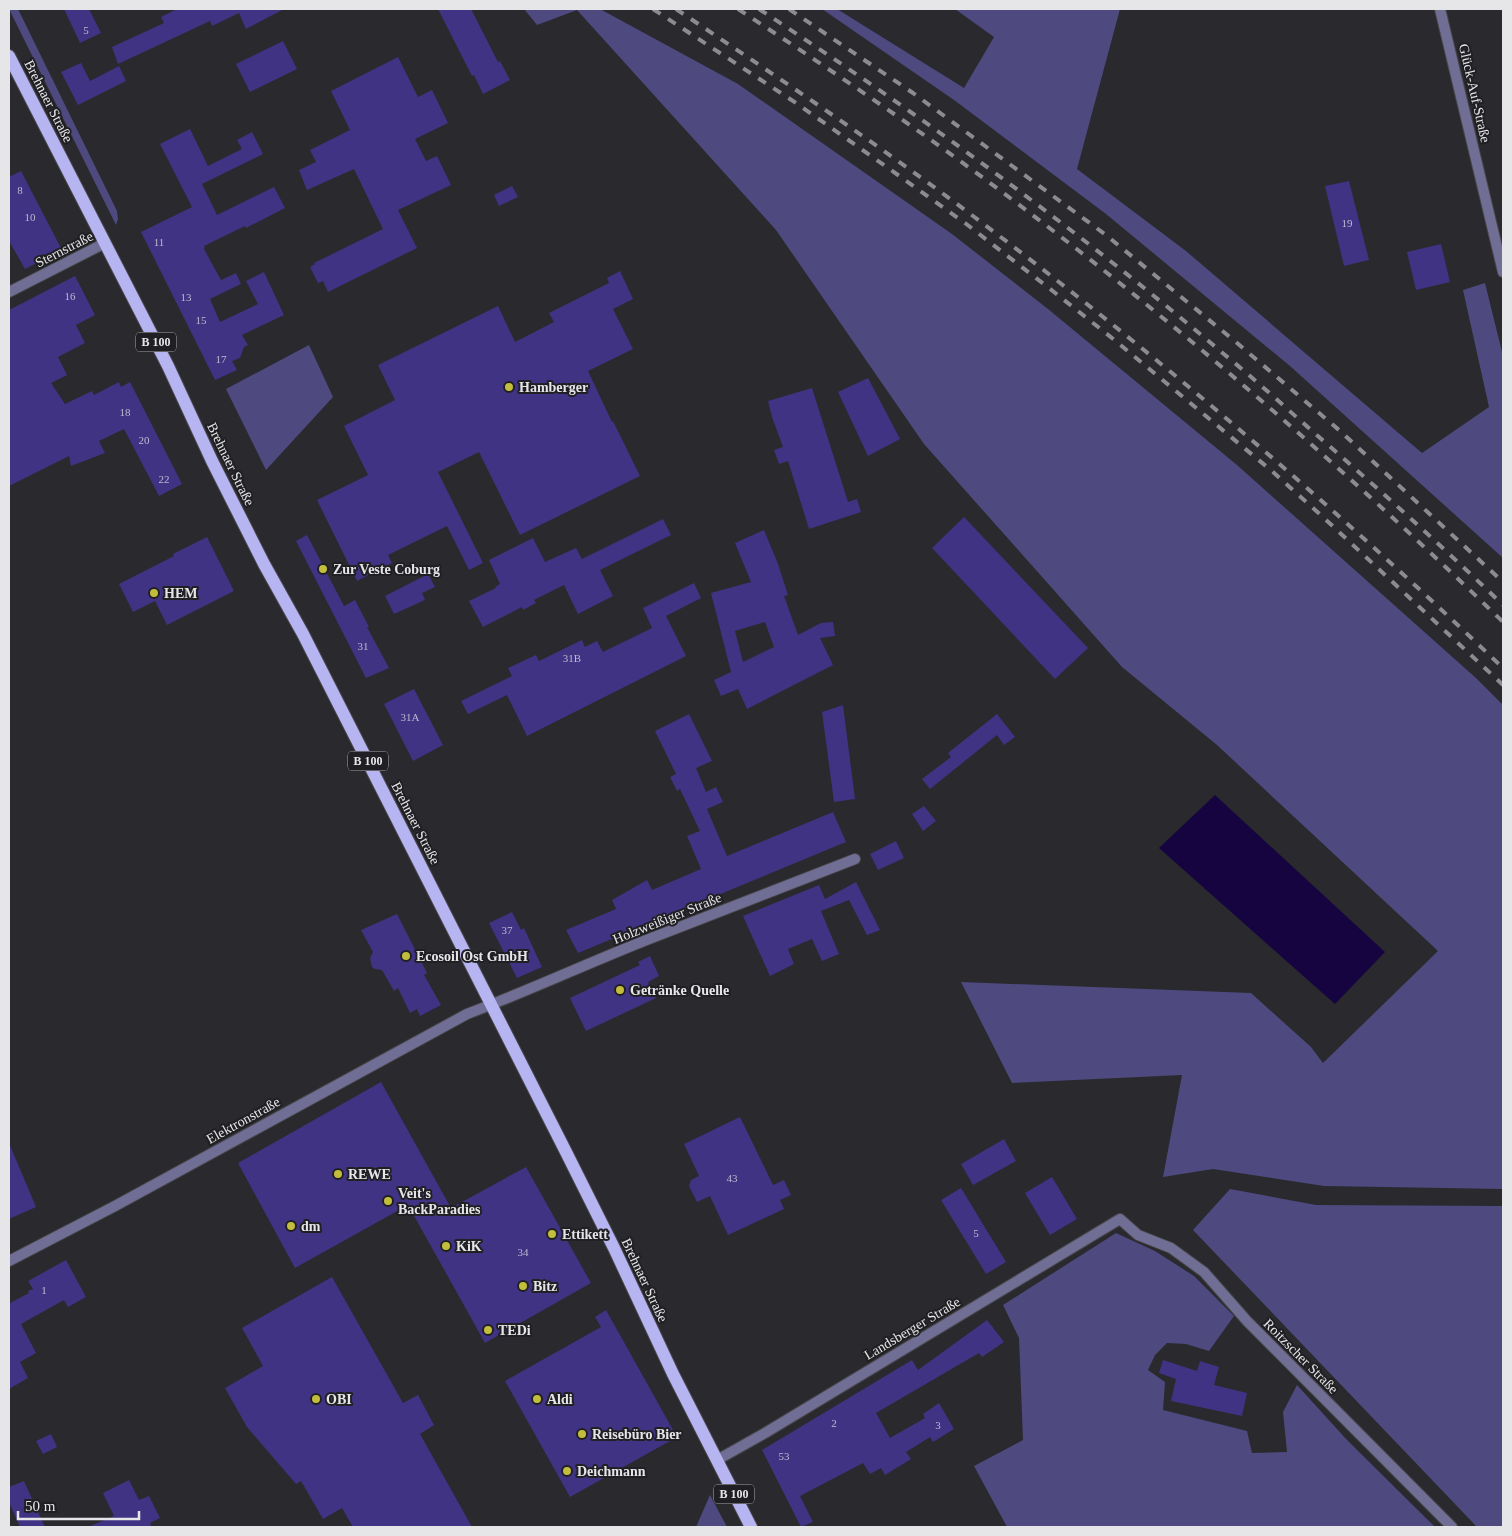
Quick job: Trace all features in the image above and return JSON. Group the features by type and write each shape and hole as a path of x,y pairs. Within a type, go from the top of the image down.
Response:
{"main road":[{"name":"Brehnaer Straße","path":"9,56 168,366 212,461 264,564 307,642 614,1248 673,1374 751,1527"}],"street":[{"name":"Glück-Auf-Straße","path":"1440,9 1503,272"},
{"name":"Sternstraße","path":"9,292 105,243"},
{"name":"Holzweißiger Straße","path":"491,1005 650,939 854,859"},
{"name":"Elektronstraße","path":"9,1260 115,1206 456,1019 491,1005"},
{"name":"Landsberger Straße","path":"717,1460 765,1434 1120,1219"},
{"name":"Roitzscher Straße","path":"1120,1219 1138,1235 1171,1248 1204,1272 1247,1321 1452,1527"}],"shaded area":[{"path":"9,9 18,9 117,211 118,219 116,225"},
{"path":"524,9 600,9 738,84 952,234 1048,309 1237,465 1476,678 1503,705 1503,1189 1324,1186 1213,1169 1163,1177 1182,1075 1012,1083 961,982 1251,993 1311,1047 1323,1063 1438,951 1217,745 1122,667 924,444 776,230 577,10 537,25"},
{"path":"822,9 837,9 964,88 994,37 955,9 1120,9 1077,169 1186,251 1422,453 1489,407 1463,290 1485,283 1503,356 1503,558 1290,366 1106,214 954,100"},
{"path":"309,345 333,397 266,470 226,389"},
{"path":"1215,795 1385,952 1335,1004 1159,848"},
{"path":"1230,1189 1316,1205 1503,1206 1503,1527 1477,1527 1193,1230"},
{"path":"1116,1233 1155,1251 1194,1276 1234,1316 1209,1351 1186,1344 1167,1343 1155,1355 1148,1370 1165,1382 1163,1410 1247,1431 1252,1453 1287,1452 1283,1412 1297,1385 1347,1440 1435,1527 1007,1527 974,1466 1023,1440 1019,1338 1003,1305"},
{"path":"710,1495 727,1527 696,1527"}],"building":[{"path":"64,9 89,9 101,33 80,43"},
{"path":"177,9 284,9 246,29 239,13 212,26 210,21 118,64 112,47 164,23 161,17"},
{"path":"438,9 471,9 498,62 500,61 510,80 483,94"},
{"path":"283,41 297,69 250,92 236,64"},
{"path":"398,57 418,97 432,90 448,123 415,139 426,161 437,156 451,185 398,210 417,248 328,292 323,281 318,283 310,267 314,263 383,229 354,169 307,190 299,170 316,162 310,150 350,130 331,91"},
{"path":"81,63 90,81 119,66 126,81 78,105 61,72"},
{"path":"190,129 208,166 242,149 237,140 252,132 263,154 202,184 217,215 274,187 285,208 246,228 245,226 204,246 221,280 236,273 241,284 210,299 220,322 258,304 246,281 264,272 284,315 242,335 248,345 244,347 240,358 232,361 237,370 215,380 141,232 192,207 160,144"},
{"path":"21,171 62,250 25,269 9,241 9,177"},
{"path":"1349,181 1369,260 1344,266 1325,186"},
{"path":"512,186 518,197 499,206 494,195"},
{"path":"1441,244 1450,282 1416,290 1407,252"},
{"path":"620,271 633,299 613,309 633,349 588,371 640,476 520,535 479,452 438,472 483,563 469,570 447,526 388,555 392,563 357,581 317,500 368,475 344,426 395,400 378,365 498,306 515,342 554,322 549,313 609,283 607,278"},
{"path":"75,276 95,315 76,325 85,343 58,357 67,375 51,383 65,404 92,391 94,395 119,382 121,387 130,382 182,484 159,496 124,429 99,441 105,453 71,466 69,456 9,486 9,310"},
{"path":"868,378 900,439 868,456 838,392"},
{"path":"812,388 848,502 857,499 861,512 809,529 788,461 779,464 774,450 783,447 768,401"},
{"path":"964,517 1088,648 1055,679 932,548"},
{"path":"663,519 671,535 600,570 613,596 578,614 564,585 534,600 536,603 523,610 522,607 483,627 469,601 496,588 500,584 489,560 533,538 545,562 576,548 582,559"},
{"path":"764,530 778,564 788,595 784,596 798,635 821,623 833,622 835,636 820,638 833,665 747,709 738,689 721,696 714,680 731,672 711,593 751,582 735,543","holes":["765,622 774,647 743,662 735,631"]},
{"path":"307,535 344,606 355,600 389,668 366,678 296,541"},
{"path":"207,537 234,591 167,625 155,601 133,612 119,584"},
{"path":"428,574 435,587 422,593 425,600 394,614 385,596"},
{"path":"694,583 701,598 666,616 686,656 527,736 507,695 468,714 461,701 512,676 508,668 536,655 539,661 582,640 585,647 597,641 603,652 652,628 643,608"},
{"path":"414,689 443,745 413,761 384,704"},
{"path":"843,705 855,799 834,802 822,712"},
{"path":"689,714 712,761 696,768 706,792 716,787 723,802 707,809 727,856 833,812 846,842 578,953 566,930 616,909 612,900 647,880 652,890 701,869 687,836 700,831 680,789 677,791 670,777 676,774 655,731"},
{"path":"997,714 1015,737 1004,745 997,735 930,789 922,779 951,757 948,753"},
{"path":"924,806 936,821 923,831 912,814"},
{"path":"896,841 904,858 878,870 870,854"},
{"path":"856,882 880,930 867,935 849,900 821,911 839,954 822,961 812,939 788,949 794,964 770,976 743,916 819,885 825,899"},
{"path":"512,912 521,930 524,928 542,967 517,978 489,923"},
{"path":"397,914 427,973 424,975 441,1005 420,1016 417,1009 410,1013 398,988 394,991 382,970 372,967 370,958 373,952 361,930"},
{"name":"Getränke Quelle","path":"650,956 659,976 648,982 656,998 586,1031 570,998 640,965 638,962"},
{"path":"381,1082 451,1208 526,1167 591,1283 485,1343 408,1205 295,1268 238,1163"},
{"path":"740,1117 773,1185 784,1180 791,1195 780,1200 784,1209 728,1235 710,1196 697,1202 689,1186 691,1180 699,1176 684,1144"},
{"path":"1004,1139 1016,1161 973,1185 961,1164"},
{"path":"9,1143 36,1207 9,1219"},
{"path":"1052,1177 1077,1219 1050,1235 1025,1193"},
{"path":"961,1188 1006,1262 986,1274 941,1200"},
{"path":"66,1260 86,1297 68,1307 64,1300 21,1324 36,1353 20,1362 28,1378 9,1389 9,1301 10,1303 29,1293 28,1291 33,1289 28,1281"},
{"name":"OBI","path":"332,1277 403,1403 418,1395 434,1425 420,1434 472,1527 353,1527 342,1508 323,1519 301,1481 296,1484 247,1427 225,1388 263,1366 242,1328"},
{"path":"606,1310 677,1437 570,1497 505,1381 601,1327 595,1317"},
{"path":"987,1320 1004,1342 982,1357 979,1353 876,1413 890,1438 925,1418 923,1414 939,1403 954,1429 933,1442 930,1437 906,1452 911,1459 885,1475 881,1468 870,1474 863,1463 800,1496 813,1522 801,1527 762,1450 912,1360 918,1370"},
{"path":"1163,1360 1197,1371 1200,1361 1219,1367 1214,1385 1247,1393 1242,1416 1171,1401 1176,1379 1159,1373"},
{"path":"51,1434 57,1447 43,1454 36,1441"},
{"path":"129,1480 139,1500 149,1496 160,1518 150,1523 152,1527 88,1527 114,1516 103,1493"},
{"path":"24,1481 45,1527 20,1527 9,1502 9,1487"}],"railway":[{"path":"653,9 796,103 965,223 1117,342 1273,472 1503,685"},
{"path":"676,9 900,162 1111,323 1311,491 1503,668"},
{"path":"738,9 801,50 956,158 1121,284 1252,392 1316,448 1503,622"},
{"path":"759,9 939,132 1113,263 1261,385 1412,520 1503,605"},
{"path":"789,9 913,93 1106,235 1339,430 1503,582"}],"place":[{"name":"Hamberger","path":"509,387"},
{"name":"Zur Veste Coburg","path":"323,569"},
{"name":"HEM","path":"154,593"},
{"name":"Ecosoil Ost GmbH","path":"406,956"},
{"name":"Getränke Quelle","path":"620,990"},
{"name":"REWE","path":"338,1174"},
{"name":"Veit's BackParadies","path":"388,1201"},
{"name":"dm","path":"291,1226"},
{"name":"Ettikett","path":"552,1234"},
{"name":"KiK","path":"446,1246"},
{"name":"Bitz","path":"523,1286"},
{"name":"TEDi","path":"488,1330"},
{"name":"OBI","path":"316,1399"},
{"name":"Aldi","path":"537,1399"},
{"name":"Reisebüro Bier","path":"582,1434"},
{"name":"Deichmann","path":"567,1471"}]}
